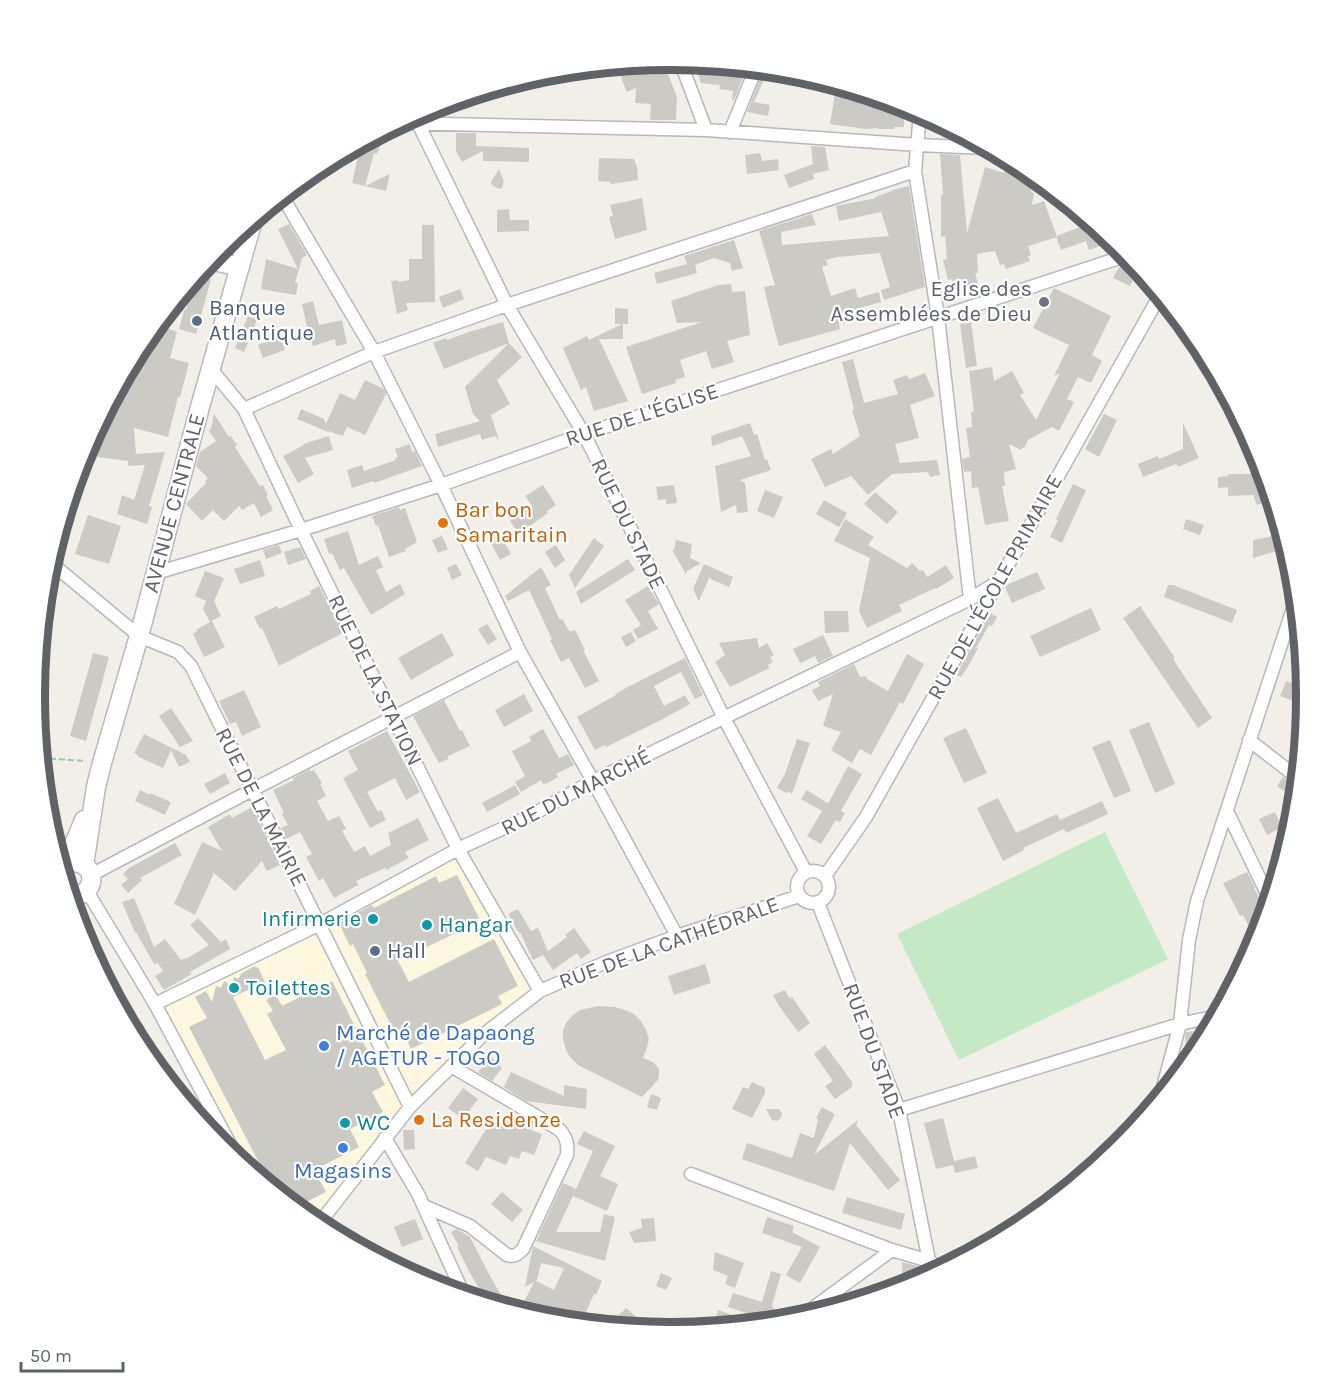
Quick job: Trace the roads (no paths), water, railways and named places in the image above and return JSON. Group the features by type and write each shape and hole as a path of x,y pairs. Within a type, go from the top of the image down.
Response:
{"main road":[{"name":"AVENUE CENTRALE","path":"76,882 102,763 249,234"},
{"path":"220,262 240,267"}],"street":[{"path":"684,71 706,130"},
{"path":"730,132 753,76"},
{"path":"426,120 706,130 970,147"},
{"path":"919,122 915,171 938,317 970,599"},
{"name":"RUE DU STADE","path":"418,124 507,305 584,434 724,718 806,872"},
{"path":"244,409 374,352 507,305 915,171"},
{"path":"286,203 374,352 441,485 520,652 677,936"},
{"name":"RUE DE L'ÉGLISE","path":"156,573 441,485 584,434 1117,259"},
{"name":"RUE DE L'ÉCOLE PRIMAIRE","path":"825,876 866,817 1156,302"},
{"name":"RUE DE LA STATION","path":"211,369 244,409 458,849 540,991"},
{"name":"RUE DE LA MAIRIE","path":"58,569 139,636 178,652 192,666 410,1107"},
{"name":"RUE DU MARCHÉ","path":"156,1004 320,924 458,849 530,816 593,781 970,599 998,582"},
{"path":"1165,1079 1180,1024 1189,940 1197,901 1291,614"},
{"path":"225,1135 156,1004 76,882 520,652"},
{"path":"1249,740 1291,773"},
{"path":"1227,811 1265,890"},
{"path":"806,872 821,872 825,876 828,880 829,891 823,900 818,903 808,903 799,896 796,891 798,879 806,872"},
{"name":"RUE DE LA CATHÉDRALE","path":"324,1217 410,1107 506,1016 540,991 604,963 677,936 799,896"},
{"name":"RUE DU STADE","path":"818,903 899,1110 929,1265"},
{"path":"899,1110 1180,1024 1206,1018"},
{"path":"424,1206 471,1226 507,1255 517,1255 523,1250 567,1155 568,1144 560,1130 452,1065"},
{"path":"385,1138 424,1206 459,1284"},
{"path":"691,1174 932,1264"},
{"path":"820,1303 892,1250"}],"place":[{"name":"Eglise des Assemblées de Dieu","path":"1044,302"},
{"name":"Banque Atlantique","path":"197,321"},
{"name":"Bar bon Samaritain","path":"443,523"},
{"name":"Infirmerie","path":"373,919"},
{"name":"Hangar","path":"427,925"},
{"name":"Hall","path":"375,951"},
{"name":"Toilettes","path":"234,988"},
{"name":"Marché de Dapaong / AGETUR - TOGO","path":"324,1046"},
{"name":"La Residenze","path":"419,1120"},
{"name":"WC","path":"345,1123"},
{"name":"Magasins","path":"343,1148"}]}
